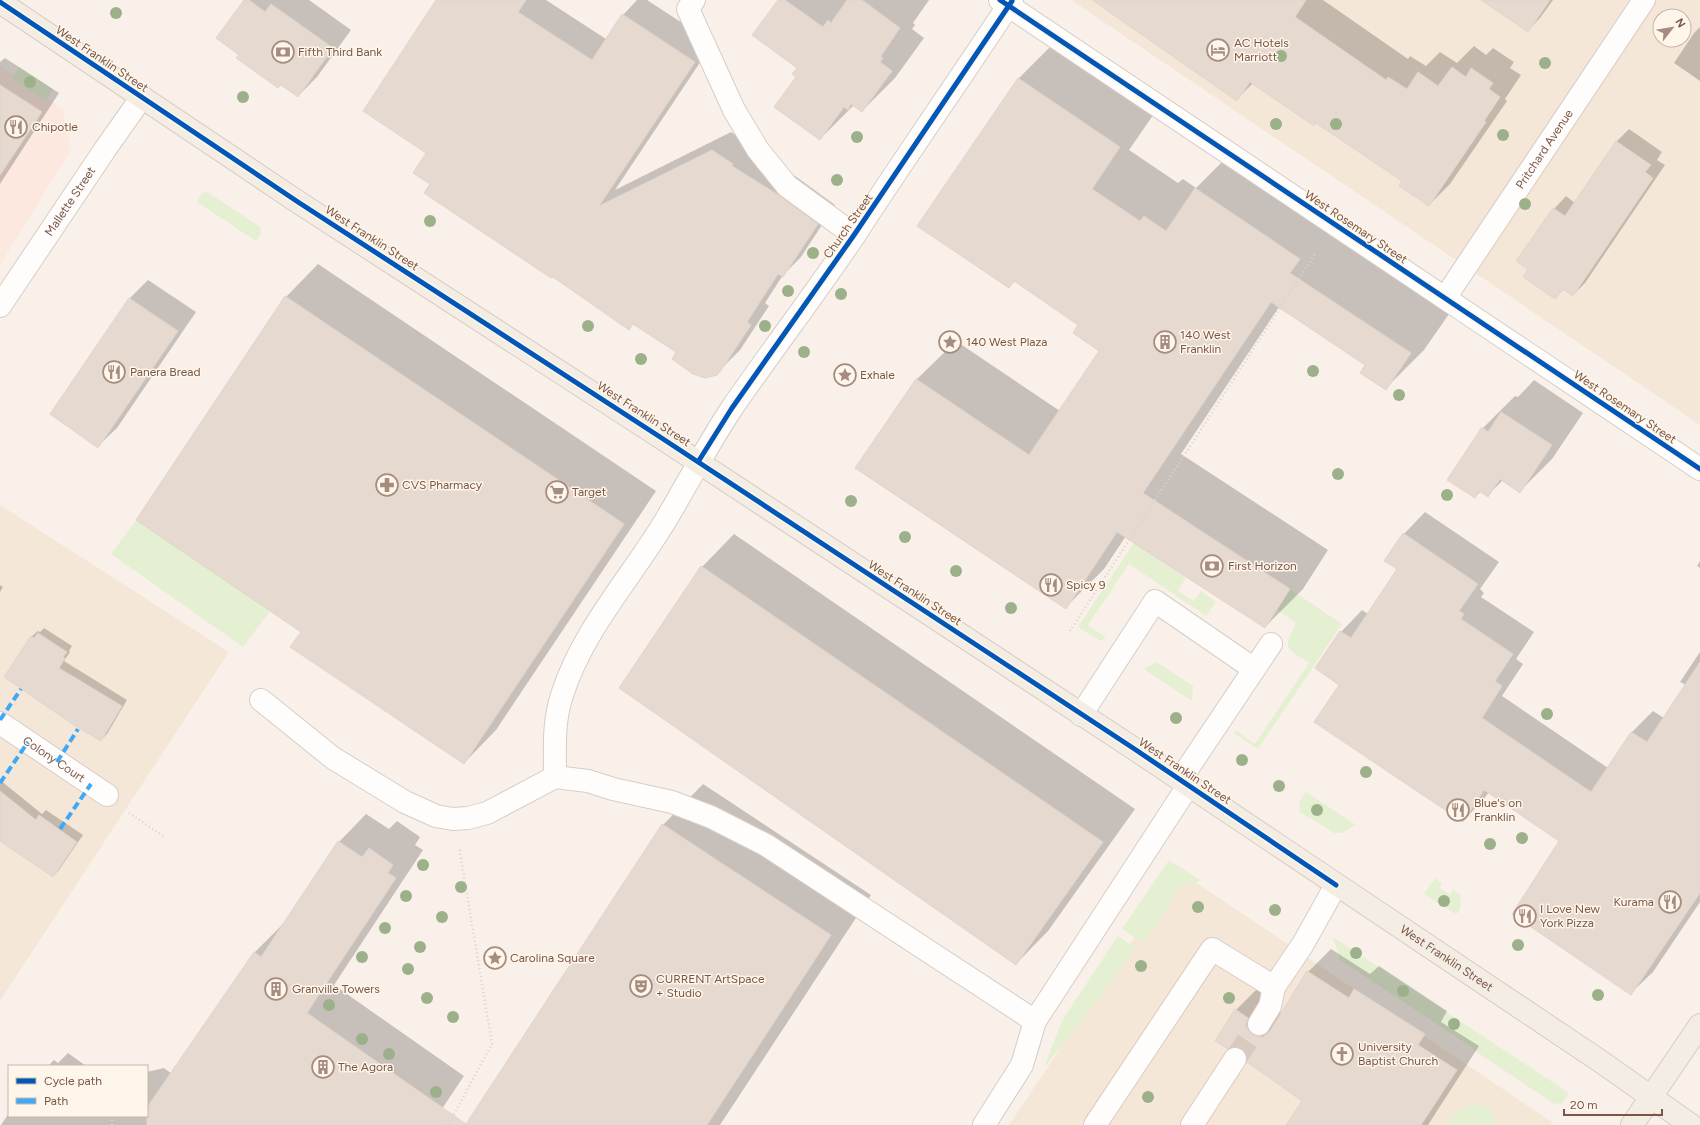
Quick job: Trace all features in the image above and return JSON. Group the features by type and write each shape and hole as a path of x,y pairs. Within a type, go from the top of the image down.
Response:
{"main road":[{"name":"West Franklin Street","path":"0,2 298,202 698,462 1184,783 1651,1096 1691,1125"},
{"path":"1632,1125 1700,1025"}],"street":[{"path":"694,0 688,9 734,110 758,150 787,186 854,235"},
{"name":"Pritchard Avenue","path":"1445,298 1644,0"},
{"name":"Church Street","path":"555,777 555,726 562,696 570,674 583,647 611,601 666,520 698,462 732,408 854,235 1007,2"},
{"name":"West Rosemary Street","path":"1007,2 1700,469"},
{"name":"Mallette Street","path":"0,306 102,154 142,98"},
{"path":"1081,715 1154,601 1254,669"},
{"path":"984,1125 1022,1065 1034,1021 1271,644"},
{"path":"261,700 333,758 405,802 436,816 453,819 468,818 487,813 555,777 588,781 614,789 672,802 711,817 766,845 1034,1021"},
{"name":"Colony Court","path":"0,724 106,795"},
{"path":"1259,1024 1270,1006 1274,987 1303,944 1336,885"},
{"path":"1095,1125 1212,949 1274,987"},
{"path":"1192,1125 1235,1059"}],"path":[{"path":"1070,631 1315,254"},
{"path":"106,795 140,821 165,837"},
{"path":"448,1125 492,1044 458,841"}],"shaded area":[{"path":"1071,0 1700,0 1700,425"},
{"path":"0,66 63,109 71,150 0,265"},
{"path":"0,505 229,652 0,1001"},
{"path":"1179,871 1552,1122 1550,1125 1009,1125"}],"green space":[{"path":"19,66 53,89 46,101 12,79"},
{"path":"207,192 260,227 261,234 256,241 197,202 202,193"},
{"path":"136,520 270,611 243,647 111,554"},
{"path":"1147,523 1151,554 1186,578 1178,591 1194,601 1201,591 1216,602 1206,616 1129,564 1088,625 1106,638 1101,641 1078,627"},
{"path":"1290,589 1342,624 1258,749 1235,734 1235,730 1255,744 1309,663 1289,648 1289,639 1296,623 1277,610"},
{"path":"1157,662 1193,686 1192,701 1144,669"},
{"path":"1306,792 1356,825 1342,833 1334,833 1300,812 1299,802"},
{"path":"1169,860 1200,880 1194,885 1185,885 1173,896 1169,906 1143,943 1122,929"},
{"path":"1435,878 1442,884 1440,888 1450,895 1453,890 1461,895 1460,909 1458,913 1454,913 1424,894"},
{"path":"1118,936 1136,948 1088,1013 1044,1068 1065,1016"},
{"path":"1333,937 1569,1093 1561,1105 1558,1103 1556,1105 1340,960"},
{"path":"1477,1104 1485,1106 1491,1111 1496,1125 1447,1125 1459,1110 1467,1106"}],"building":[{"name":"Fifth Third Bank","path":"244,0 249,0 265,12 271,4 333,48 298,97 281,85 278,88 236,58 239,55 216,38"},
{"path":"436,0 526,0 518,12 592,60 622,14 695,62 599,206 712,150 733,164 732,166 780,196 818,224 783,277 778,274 747,322 751,325 717,375 705,378 693,374 672,359 676,352 633,324 629,330 553,277 551,278 424,193 430,184 413,173 426,153 363,111"},
{"path":"778,0 785,0 823,27 828,20 831,23 847,0 862,0 900,28 881,56 883,58 880,62 892,71 862,112 851,104 848,110 844,107 820,140 774,107 796,77 792,74 797,68 752,35"},
{"path":"1092,0 1306,0 1295,17 1386,80 1388,77 1407,89 1418,72 1438,86 1452,67 1466,77 1471,68 1493,83 1489,89 1500,97 1484,121 1486,122 1429,206 1399,186 1402,181 1316,123 1314,126 1250,82 1237,101"},
{"path":"1481,0 1550,0 1528,32"},
{"name":"140 West Franklin","path":"1018,78 1120,147 1092,189 1140,221 1144,216 1166,231 1195,188 1300,259 1290,273 1411,353 1386,390 1360,373 1365,365 1271,302 1143,493 1290,589 1265,628 1117,532 1066,609 855,468 916,379 1029,455 1099,351 1073,333 1078,325 1036,296 1014,281 1009,288 917,226"},
{"name":"Chipotle","path":"0,85 42,112 0,175"},
{"path":"1616,141 1651,165 1645,172 1653,178 1573,296 1563,289 1555,299 1523,277 1528,269 1516,261 1553,208 1565,216"},
{"path":"285,296 624,524 464,764 290,647 301,632 136,520"},
{"name":"Panera Bread","path":"129,298 178,331 98,448 50,414"},
{"path":"1501,412 1552,445 1520,493 1500,479 1488,497 1479,491 1475,498 1447,480 1482,427 1488,432"},
{"path":"1403,533 1478,584 1459,611 1464,614 1461,619 1513,654 1495,681 1502,686 1482,718 1591,792 1631,732 1647,742 1700,662 1700,893 1631,995 1512,914 1559,841 1484,790 1463,822 1314,722 1339,685 1315,668 1340,631 1351,638 1397,569 1384,561"},
{"path":"701,566 1103,842 1016,965 619,688"},
{"path":"38,633 67,652 63,657 65,658 59,668 122,706 101,741 74,725 4,677 31,636 34,638"},
{"path":"0,791 36,820 39,815 77,842 53,877 0,841"},
{"path":"662,824 831,935 707,1125 147,1125 147,1117 150,1103 254,952 261,957 338,841 362,857 369,848 393,865 388,873 396,878 307,1013 466,1124"},
{"name":"University Baptist Church","path":"1307,971 1349,998 1354,989 1425,1034 1418,1045 1457,1070 1421,1125 1286,1125 1302,1101 1247,1062 1246,1054 1242,1049 1235,1047 1228,1049 1215,1041 1235,1009 1248,1018 1248,1030 1252,1034 1258,1036 1265,1035 1270,1031"}],"tunnel":[{"path":"1235,1059 1259,1024"}],"marked path":[{"path":"0,720 21,689"},
{"path":"57,762 78,729"},
{"path":"0,783 28,742"},
{"path":"60,829 91,784"}],"cycle path":[{"path":"1000,0 1700,469"},
{"path":"698,462 732,408 854,235 1012,1"},
{"path":"0,2 298,202 657,435 1133,748 1336,885"}],"place":[{"name":"AC Hotels Marriott","path":"1218,50"},
{"name":"Fifth Third Bank","path":"283,52"},
{"name":"Chipotle","path":"16,127"},
{"name":"140 West Plaza","path":"950,342"},
{"name":"140 West Franklin","path":"1165,342"},
{"name":"Panera Bread","path":"114,372"},
{"name":"Exhale","path":"845,375"},
{"name":"CVS Pharmacy","path":"387,485"},
{"name":"Target","path":"557,492"},
{"name":"First Horizon","path":"1212,566"},
{"name":"Spicy 9","path":"1051,585"},
{"name":"Blue's on Franklin","path":"1458,810"},
{"name":"Kurama","path":"1670,902"},
{"name":"I Love New York Pizza","path":"1525,916"},
{"name":"Carolina Square","path":"495,958"},
{"name":"CURRENT ArtSpace + Studio","path":"641,986"},
{"name":"Granville Towers","path":"276,989"},
{"name":"University Baptist Church","path":"1342,1054"},
{"name":"The Agora","path":"323,1067"}]}
